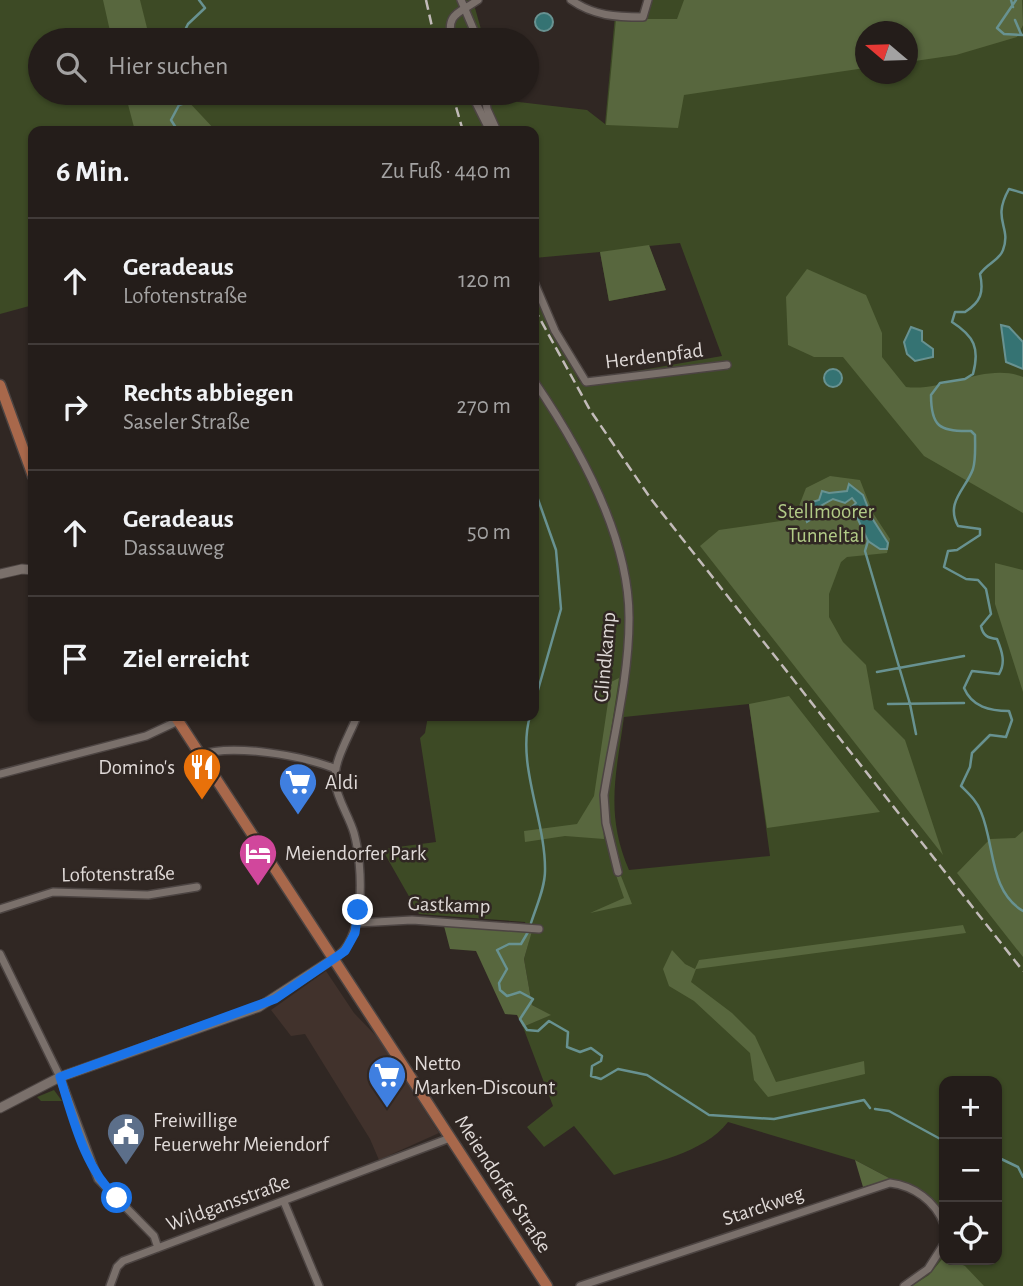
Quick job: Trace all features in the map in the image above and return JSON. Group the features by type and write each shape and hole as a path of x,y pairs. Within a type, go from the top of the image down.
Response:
{"main road":[{"path":"0,385 28,462"},
{"name":"Meiendorfer Straße","path":"179,721 547,1286"}],"street":[{"path":"451,28 450,19 463,4 478,0"},
{"path":"571,0 605,17 643,17 647,12 648,0"},
{"path":"463,4 473,28"},
{"path":"477,105 488,126"},
{"path":"486,105 495,126"},
{"name":"Herdenpfad","path":"539,294 555,331 586,382 727,365"},
{"name":"Glindkamp","path":"539,389 592,475 623,566 629,620 604,795 606,823 618,872"},
{"path":"22,569 28,565"},
{"path":"0,574 28,570"},
{"path":"0,774 146,736 172,721"},
{"path":"0,1108 60,1077 259,1007 334,959 348,947 358,923 359,880 355,835 335,785 336,769 355,721"},
{"path":"200,755 222,750 282,756 314,761 336,769"},
{"name":"Lofotenstraße","path":"0,909 53,892 148,895 197,887"},
{"name":"Gastkamp","path":"358,923 412,920 539,929"},
{"path":"0,954 60,1077 99,1179 154,1236 158,1248"},
{"name":"Wildgansstraße","path":"109,1286 121,1262 450,1138"},
{"name":"Starckweg","path":"580,1286 890,1184 900,1185 929,1200 939,1216"},
{"path":"284,1202 319,1286"},
{"path":"904,1286 928,1269 939,1252"}],"shaded area":[{"path":"326,971 354,1013 378,1038 439,1133 379,1160 370,1139 305,1034 291,1036 271,1010"}],"green space":[{"name":"Stellmoorer Tunneltal","path":"0,0 468,0 475,8 481,28 28,28 28,105 539,104 587,110 605,124 615,15 643,15 645,0 1023,0 1023,1286 908,1286 928,1273 939,1257 939,1265 1002,1265 1002,1076 939,1076 939,1209 932,1199 917,1188 891,1179 855,1160 728,1122 705,1142 691,1149 614,1175 574,1126 544,1147 527,1127 553,1106 523,1027 550,1015 532,1005 524,959 529,941 525,922 419,914 382,849 436,842 420,738 425,733 427,721 539,721 539,300 579,381 722,356 680,243 649,246 666,290 609,301 600,252 539,258 539,126 28,126 28,306 0,314","holes":["749,704 770,856 629,870 617,831 614,794 624,717"]},
{"path":"103,0 140,0 147,28 109,28"},
{"path":"684,0 1022,0 1023,25 1017,37 956,55 918,61 918,21 855,21 855,69 684,95 678,128 606,125 616,19 677,19"},
{"path":"128,105 192,105 211,126 134,126"},
{"path":"649,245 666,290 609,301 600,252"},
{"path":"807,269 866,295 882,333 882,357 906,387 936,385 995,373 1023,377 1023,513 924,456 843,357 814,357 788,345 786,297"},
{"path":"830,476 860,480 873,513 890,539 887,553 847,557 841,562 829,594 829,617 843,642 866,665 874,709 905,740 943,855 700,546 719,530 794,519 806,488"},
{"path":"995,563 1023,570 1023,692 995,604"},
{"path":"619,678 601,795 604,839 565,836 525,842 524,831 577,824 594,796 611,682"},
{"path":"789,696 880,812 767,828 749,704"},
{"path":"1023,831 1023,957 957,873 990,839 1015,838"},
{"path":"616,875 621,876 632,904 590,913 624,898"},
{"path":"963,925 966,933 696,969 691,982 732,1013 755,1036 776,1082 864,1061 865,1074 768,1097 754,1080 750,1053 694,1001 669,986 663,969 672,950 685,964 695,969 699,960"},
{"path":"444,926 532,931 524,959 532,1005 551,1015 523,1027 517,1015 505,1014 476,951 450,949"},
{"path":"54,1090 62,1101 41,1101 37,1097"},
{"path":"855,1160 891,1179 863,1187"},
{"path":"939,1263 963,1265 984,1286 912,1286 929,1275"}],"water":[{"path":"540,13 548,13 553,18 553,26 548,31 540,31 535,26 535,18"},
{"path":"1001,325 1009,327 1023,342 1023,369 1006,362"},
{"path":"911,327 922,331 922,341 933,349 933,357 915,361 907,354 904,342"},
{"path":"829,369 837,369 842,378 840,385 829,387 824,382 824,374"},
{"path":"849,484 863,495 872,518 888,543 887,549 880,549 868,541 855,513 846,512 856,503 852,498 845,503 833,499 815,509 816,516 807,522 805,517 812,502 819,500 822,491 847,491"}],"waterway":[{"path":"186,28 205,8 199,0"},
{"path":"1011,0 1013,7"},
{"path":"1016,0 997,28 1004,34 1023,35"},
{"path":"1015,20 1021,34"},
{"path":"175,126 171,120 179,105"},
{"path":"1023,193 1009,189 1002,209 1005,235 1003,250 980,274 982,286 978,300 965,312 955,312 952,322 966,332 973,344 976,357 973,374 965,379 940,383 931,395 933,414 939,425 951,430 971,431 975,435 973,469 958,496 954,510 958,526 980,529 980,535 957,550 948,551 944,567 966,579 978,580 986,589 991,614 981,626 986,636 997,639 1002,657 999,674 972,671 964,688 977,704 989,709 1009,711 1012,720 1006,737 990,735 972,753 970,767 961,786 981,812 998,880 1012,902 1023,911"},
{"path":"539,502 556,550 561,609 539,686"},
{"path":"868,541 865,551 910,704 916,734"},
{"path":"877,672 964,656"},
{"path":"888,704 964,703"},
{"path":"529,721 527,754 545,871 542,891 531,923"},
{"path":"528,932 521,944 509,944 497,950 507,969 499,983 500,990 507,996 520,992 533,999 520,1019 527,1030 538,1031 549,1021 568,1032 567,1047 580,1052 591,1048 602,1056 601,1061 592,1066 591,1076 601,1079 618,1069 647,1075 709,1115 774,1119 864,1100 870,1108"},
{"path":"875,1109 889,1111 940,1139"},
{"path":"1002,1159 1018,1167 1023,1177"}],"railway":[{"path":"426,0 432,28"},
{"path":"455,105 462,126"},
{"path":"539,317 590,410 651,499 1023,971"}],"place":[{"name":"Domino's","path":"202,801"},
{"name":"Aldi","path":"298,816"},
{"name":"Meiendorfer Park","path":"258,887"},
{"name":"Netto Marken-Discount","path":"387,1109"},
{"name":"Freiwillige Feuerwehr Meiendorf","path":"126,1166"}],"route":[{"path":"117,1198 99,1179 90,1161 60,1077 275,999 345,951 355,933 358,910"}]}
